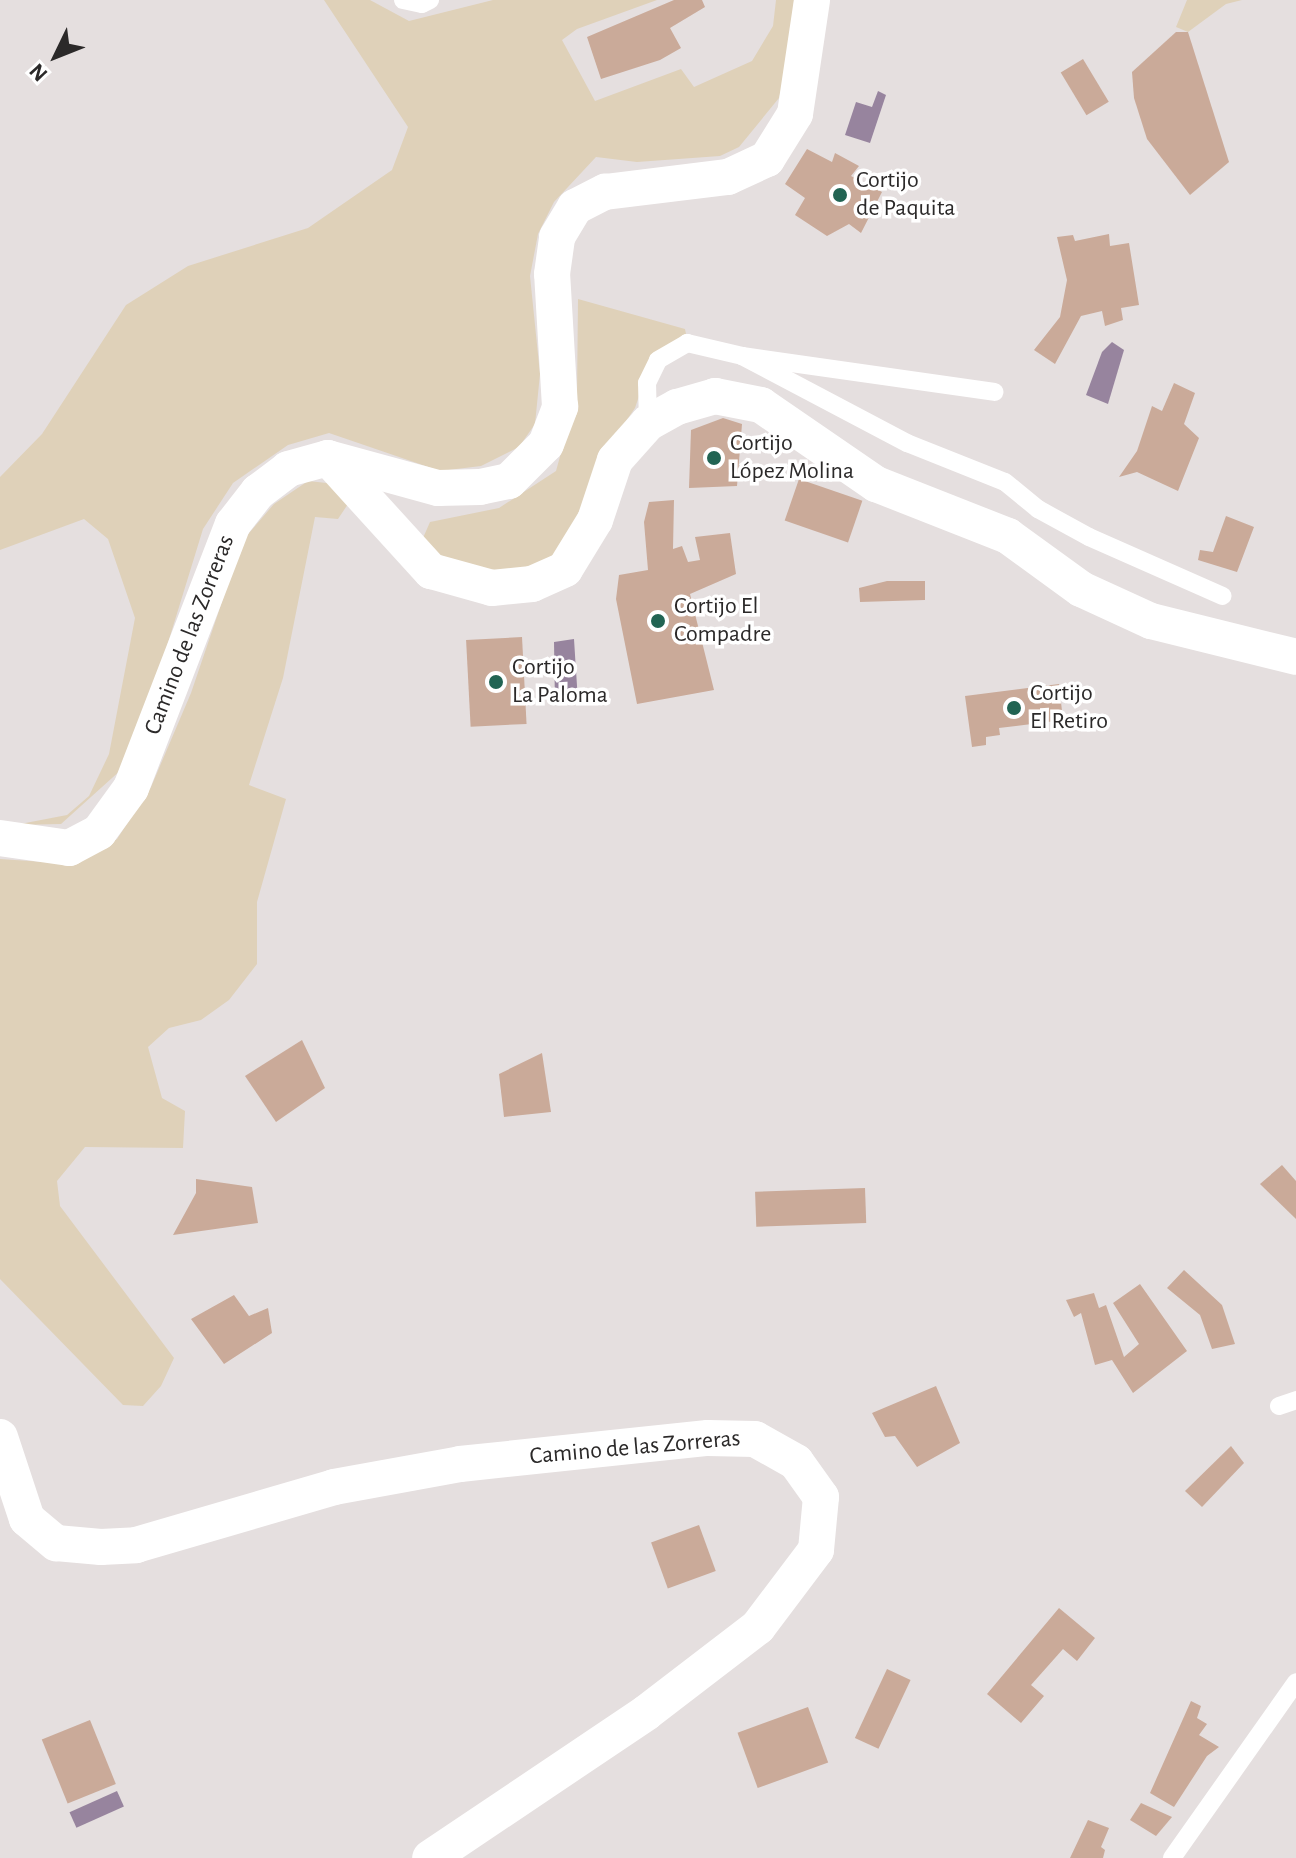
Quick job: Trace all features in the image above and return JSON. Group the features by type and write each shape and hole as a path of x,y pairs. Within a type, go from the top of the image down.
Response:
{"street":[{"path":"328,458 438,488 509,481 546,444 560,407 552,274 557,237 575,207 605,192 728,177 767,159 795,114 812,0"},
{"path":"328,458 431,571 492,588 532,584 565,569 595,520 615,460 648,423 677,407 715,396 761,405 876,484 1008,536 1081,589 1202,638 1296,657"},
{"name":"Camino de las Zorreras","path":"0,838 69,848 99,832 131,788 233,524 258,492 288,469 328,458"},
{"name":"Camino de las Zorreras","path":"0,1437 27,1519 56,1543 101,1547 136,1545 334,1487 460,1464 708,1438 755,1439 796,1462 821,1497 816,1550 758,1627 646,1713 430,1858"}],"lane":[{"path":"403,0 422,4 430,0"},
{"path":"648,423 647,383 658,360 687,343 742,356 994,392"},
{"path":"742,356 907,443 1005,482 1038,509 1089,537 1223,596"},
{"path":"1172,1858 1296,1682"}],"shaded area":[{"path":"324,0 370,0 409,21 493,0 657,0 577,29 562,40 595,101 681,69 694,87 752,61 773,26 776,0 794,0 789,60 779,98 739,147 720,156 637,162 596,157 554,202 538,234 530,276 540,374 535,424 519,447 481,466 440,471 329,433 288,445 233,483 203,529 151,698 122,769 61,824 15,825 67,815 89,796 109,754 135,618 108,539 84,519 0,550 0,477 42,434 126,305 188,266 308,228 392,170 408,127"},
{"path":"1187,0 1242,0 1226,4 1188,32 1176,27"},
{"path":"878,91 886,95 870,143 845,135 856,102 872,107"},
{"path":"578,299 685,329 686,334 653,355 635,408 605,452 564,550 537,568 501,575 455,564 429,551 423,538 430,522 499,508 556,471 577,395"},
{"path":"1112,342 1124,350 1108,404 1086,395 1102,352"},
{"path":"308,481 336,484 352,498 338,519 315,517 283,678 249,785 286,799 257,902 257,964 229,1000 201,1020 169,1028 148,1047 162,1098 185,1111 183,1148 85,1147 57,1181 60,1206 174,1358 161,1386 143,1406 123,1405 0,1279 0,859 74,864 117,839 151,787 191,693 243,540 274,504"},
{"path":"574,639 578,702 555,704 554,642"},
{"path":"117,1791 124,1807 76,1828 69,1812"}],"building":[{"path":"674,0 702,0 705,7 670,28 681,48 660,60 601,79 587,37"},
{"path":"1176,32 1188,32 1229,162 1190,195 1147,139 1134,98 1132,72"},
{"path":"1083,59 1109,102 1086,115 1061,72"},
{"name":"Cortijo de Paquita","path":"807,149 832,162 835,153 859,166 851,176 882,192 861,233 849,224 827,236 795,215 805,198 785,184"},
{"path":"1109,234 1110,246 1129,243 1139,305 1121,308 1123,320 1105,326 1102,311 1081,316 1055,364 1034,350 1060,317 1067,280 1057,237 1073,235 1075,241"},
{"path":"1174,383 1195,393 1184,424 1199,438 1178,491 1137,472 1119,477 1137,451 1152,406 1162,411"},
{"name":"Cortijo López Molina","path":"723,418 742,424 737,486 689,488 691,430"},
{"path":"799,479 862,501 848,542 785,521"},
{"name":"Cortijo El Compadre","path":"674,500 673,549 682,546 688,562 700,560 695,537 730,533 736,574 690,594 714,690 637,704 616,599 619,575 648,570 644,522 649,502"},
{"path":"1226,516 1254,527 1237,572 1198,560 1200,550 1213,552"},
{"path":"887,581 925,581 925,600 860,602 859,588"},
{"name":"Cortijo La Paloma","path":"522,637 527,724 471,727 466,640"},
{"name":"Cortijo El Retiro","path":"1059,684 1063,720 999,728 1000,735 986,737 986,745 972,747 965,696"},
{"path":"302,1040 325,1088 276,1122 245,1076"},
{"path":"542,1053 551,1112 504,1117 499,1074"},
{"path":"1282,1165 1296,1181 1296,1219 1260,1184"},
{"path":"196,1179 252,1187 258,1223 173,1235 196,1193"},
{"path":"865,1188 866,1223 756,1227 755,1192"},
{"path":"1184,1270 1222,1305 1235,1344 1212,1349 1200,1315 1167,1288"},
{"path":"1140,1284 1187,1351 1133,1393 1112,1360 1095,1365 1081,1313 1074,1317 1066,1300 1094,1293 1099,1308 1106,1305 1124,1357 1139,1344 1113,1303"},
{"path":"234,1295 249,1316 268,1308 272,1333 224,1364 191,1319"},
{"path":"936,1386 960,1443 917,1467 895,1436 885,1437 872,1413"},
{"path":"1231,1446 1244,1463 1202,1507 1185,1491"},
{"path":"699,1525 716,1571 668,1588 651,1542"},
{"path":"1059,1608 1095,1638 1077,1661 1063,1649 1031,1685 1044,1696 1021,1723 987,1694"},
{"path":"887,1669 911,1680 878,1749 855,1738"},
{"path":"1191,1701 1201,1706 1197,1718 1207,1724 1199,1735 1219,1747 1207,1756 1174,1807 1150,1793"},
{"path":"808,1707 828,1762 758,1788 738,1733"},
{"path":"90,1720 116,1784 68,1803 42,1739"},
{"path":"1141,1803 1172,1817 1156,1836 1130,1820"},
{"path":"1088,1820 1109,1828 1101,1847 1105,1850 1103,1858 1070,1858"}],"place":[{"name":"Cortijo de Paquita","path":"840,195"},
{"name":"Cortijo López Molina","path":"714,458"},
{"name":"Cortijo El Compadre","path":"658,621"},
{"name":"Cortijo La Paloma","path":"496,682"},
{"name":"Cortijo El Retiro","path":"1014,708"}]}
